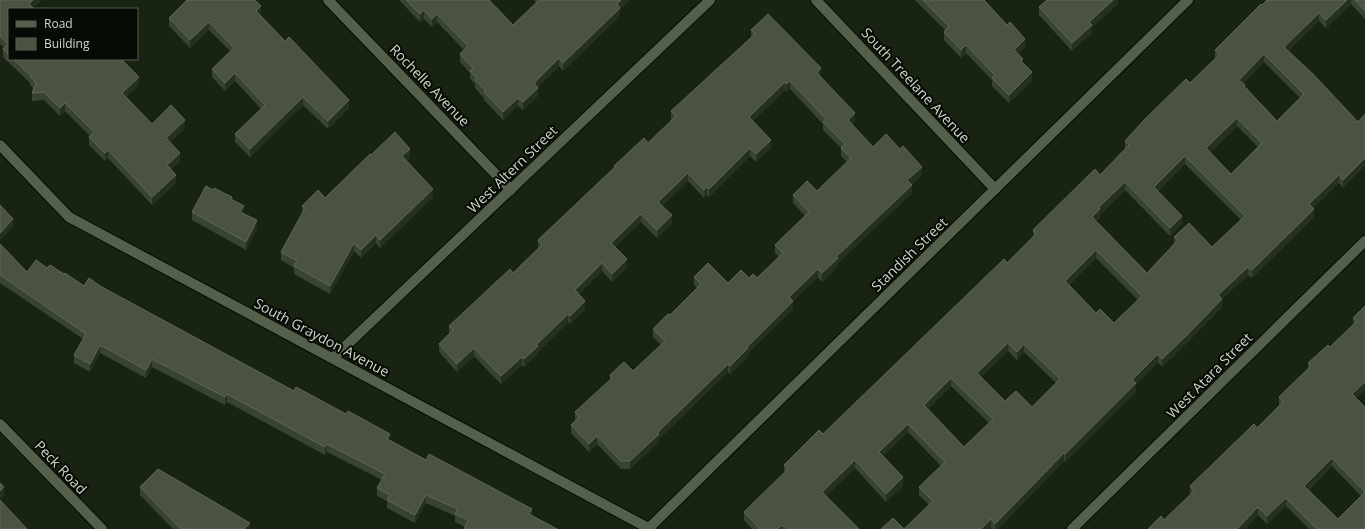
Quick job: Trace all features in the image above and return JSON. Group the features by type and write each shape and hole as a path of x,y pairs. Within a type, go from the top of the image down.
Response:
{"street":[{"name":"Rochelle Avenue","path":"328,0 511,190"},
{"name":"West Altern Street","path":"333,358 710,0"},
{"name":"South Treelane Avenue","path":"816,0 995,189"},
{"name":"Standish Street","path":"649,529 1188,0"},
{"name":"South Graydon Avenue","path":"0,145 69,217 649,529"},
{"name":"West Atara Street","path":"1072,529 1365,241"},
{"name":"Peck Road","path":"0,424 102,529"}],"building":[{"path":"0,0 33,0 29,4 33,8 8,8 8,44 0,36"},
{"path":"187,0 255,0 261,6 256,11 285,41 289,37 349,100 328,121 303,97 250,149 235,134 265,105 235,73 225,83 212,69 234,48 209,22 190,40 169,18"},
{"path":"406,0 489,0 513,25 539,0 621,0 617,4 620,8 563,63 559,58 534,83 538,88 523,102 518,98 503,112 475,80 477,78 470,71 473,68 460,54 468,46 437,14 432,19 424,10 420,14"},
{"path":"923,0 984,0 1007,25 1010,22 1025,39 1014,50 1023,59 1021,61 1032,72 1009,95 992,78 995,75 966,45 961,50 944,32 949,26"},
{"path":"1047,0 1113,0 1089,22 1092,25 1072,43 1039,7"},
{"path":"1267,0 1347,0 1326,20 1319,13 1284,47 1314,75 1358,122 1365,114 1365,158 1343,180 1339,175 1309,204 1314,209 1252,270 1248,267 1218,295 1222,299 1162,359 1158,354 1132,380 1136,383 1065,454 1064,453 995,524 991,519 981,529 904,529 933,501 919,487 945,462 908,424 879,452 903,477 886,494 855,460 822,492 859,529 787,529 782,525 778,529 760,529 744,512 788,469 784,465 819,430 823,434 1004,259 1007,263 1036,234 1033,230 1095,169 1100,175 1129,145 1125,141 1145,119 1186,79 1190,83 1219,55 1215,50 1261,4 1262,5","holes":["1264,54 1304,94 1277,121 1239,80","1237,118 1262,143 1231,174 1206,148","1185,156 1245,216 1212,247 1189,223 1174,237 1178,240 1147,273 1092,217 1100,209 1098,208 1125,182 1170,228 1182,216 1154,187","1096,250 1142,296 1114,323 1100,309 1096,313 1065,281","1008,343 1017,352 1024,344 1060,379 1032,407 1016,391 1005,401 977,373","951,378 993,419 964,447 924,405"]},
{"path":"1355,0 1365,0 1365,11"},
{"path":"768,14 821,68 817,73 855,113 848,120 873,147 886,134 900,149 903,146 922,167 907,180 912,185 836,257 838,258 822,273 818,269 789,297 793,301 730,366 728,364 657,433 659,434 630,461 621,461 597,436 589,444 571,425 579,417 575,412 612,378 610,375 624,362 633,371 665,341 653,329 668,314 670,315 701,284 694,277 708,263 728,283 741,270 749,278 753,274 757,278 783,253 775,245 809,212 793,195 807,181 817,191 851,158 841,148 845,144 823,122 826,119 790,81 786,84 785,82 749,117 771,140 756,154 750,148 709,189 707,187 704,190 688,173 658,202 672,215 657,230 641,214 611,243 627,259 612,274 602,263 575,290 585,301 570,316 568,314 536,345 538,346 524,359 522,357 501,376 474,348 457,364 439,344 453,330 449,326 510,269 513,273 542,245 538,240 615,167 614,166 644,138 648,143 676,116 671,111 755,34 751,30"},
{"path":"8,44 8,54 3,49"},
{"path":"14,60 122,60 139,77 122,93 152,124 171,105 185,120 166,138 180,153 167,165 176,175 152,197 108,150 105,153 89,137 94,132 65,103 60,108 44,92 32,93 36,83 30,77 31,76"},
{"path":"395,132 410,149 402,156 433,189 380,240 376,235 361,250 354,243 330,286 294,266 297,261 281,252 305,208 302,206 318,190 325,198"},
{"path":"206,186 213,190 214,188 232,197 231,199 244,206 240,212 257,220 246,242 192,212"},
{"path":"0,205 13,219 0,233"},
{"path":"0,244 27,272 36,260 47,268 50,265 64,274 65,273 84,286 89,278 100,286 294,391 296,387 346,414 348,411 390,434 387,439 426,460 429,454 532,509 529,514 557,529 464,529 468,520 455,514 458,509 426,495 415,515 387,500 390,495 377,488 385,474 327,444 325,447 227,394 225,397 152,359 146,370 100,345 90,364 74,355 86,334 0,275"},
{"path":"1365,306 1365,382 1352,394 1365,407 1365,492 1365,529 1317,529 1286,498 1267,516 1258,507 1237,529 1148,529 1161,516 1164,520 1194,491 1190,486 1254,424 1257,428 1283,402 1279,397 1311,366 1308,363 1328,345 1330,347 1357,321 1353,318","holes":["1332,458 1365,492 1338,519 1304,486"]},
{"path":"158,469 250,523 244,529 181,529 140,487"},
{"path":"0,483 4,487 0,491"},
{"path":"0,500 27,529 0,529"},
{"path":"893,518 904,529 881,529"}]}
